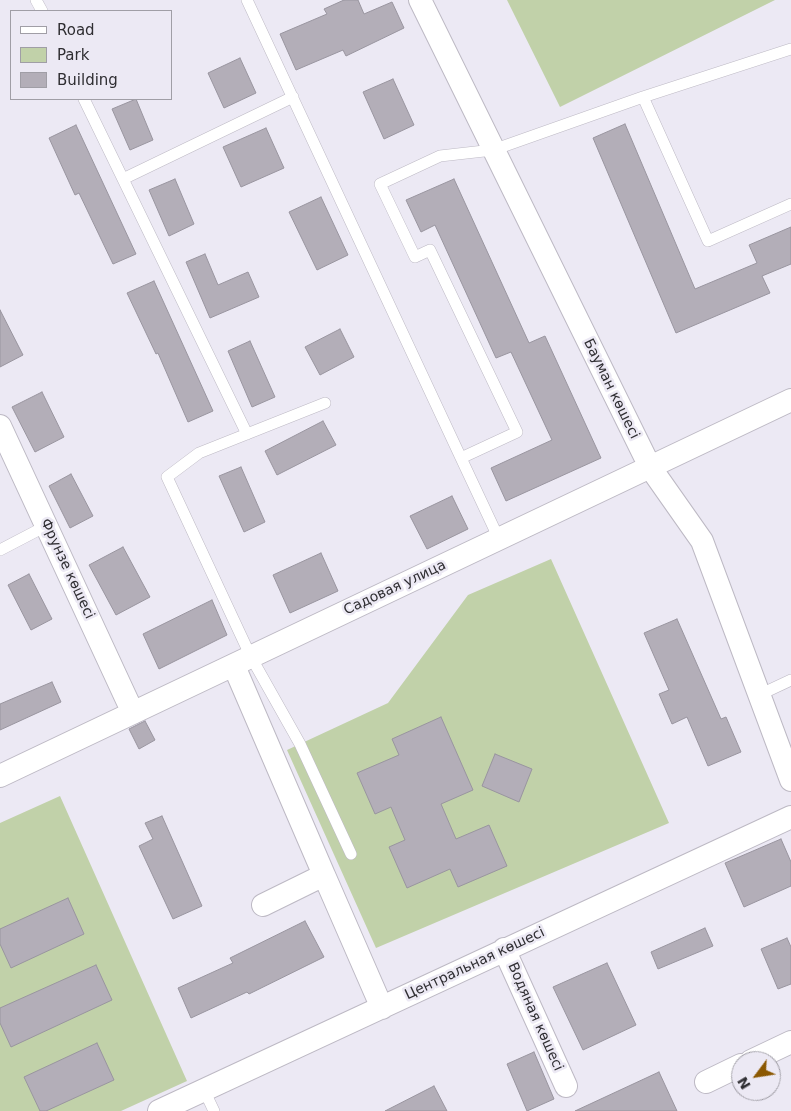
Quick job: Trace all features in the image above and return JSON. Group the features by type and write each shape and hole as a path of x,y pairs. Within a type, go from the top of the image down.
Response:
{"street":[{"name":"Бауман көшесі","path":"420,0 650,467 702,541 791,780"},
{"name":"Садовая улица","path":"0,776 791,400"},
{"name":"Фрунзе көшесі","path":"0,426 133,712"},
{"path":"243,661 324,875 382,1008"},
{"name":"Центральная көшесі","path":"159,1111 791,817"},
{"path":"264,905 324,875"},
{"name":"Водяная көшесі","path":"504,949 566,1086"},
{"path":"772,1051 791,1042"},
{"path":"706,1082 731,1071"}],"lane":[{"path":"247,0 499,539"},
{"path":"461,458 517,432 430,250 415,257 380,184 440,156 493,150 643,97 791,49"},
{"path":"123,179 293,97"},
{"path":"643,97 708,241 791,204"},
{"path":"84,100 247,434"},
{"path":"325,403 199,453 167,477 243,661 300,744 351,854"},
{"path":"0,550 46,526"},
{"path":"759,695 791,680"},
{"path":"204,1090 214,1111"}],"green space":[{"path":"507,0 775,0 560,107"},
{"path":"551,559 669,823 376,948 287,750 388,703 468,595"},
{"path":"60,796 187,1081 121,1111 0,1111 0,823"}],"building":[{"path":"344,0 358,0 364,14 392,2 404,28 346,56 343,50 296,70 280,34 327,14 324,9"},
{"path":"240,58 256,93 224,108 208,73"},
{"path":"393,79 414,125 384,139 363,92"},
{"path":"136,100 153,140 130,150 112,109"},
{"path":"625,124 695,289 757,263 749,245 791,227 791,264 762,276 770,293 676,333 593,138"},
{"path":"76,125 136,254 113,264 79,193 75,195 49,138"},
{"path":"266,128 284,168 241,187 223,147"},
{"path":"175,179 194,224 169,236 149,190"},
{"path":"454,179 529,343 545,336 601,458 506,501 491,468 552,440 511,352 496,358 435,225 421,232 406,200"},
{"path":"321,197 348,255 317,270 289,212"},
{"path":"205,254 218,285 248,272 259,297 210,318 186,262"},
{"path":"154,281 213,411 188,422 158,353 156,354 127,293"},
{"path":"0,310 23,355 0,367"},
{"path":"340,329 354,357 320,375 305,347"},
{"path":"250,341 275,397 252,407 228,351"},
{"path":"42,392 64,437 35,452 12,407"},
{"path":"323,421 336,445 277,475 265,451"},
{"path":"241,467 265,522 244,532 219,476"},
{"path":"71,474 93,516 70,528 49,486"},
{"path":"452,496 468,529 427,549 410,516"},
{"path":"123,547 150,597 116,615 89,565"},
{"path":"321,553 338,591 290,613 273,575"},
{"path":"29,574 52,619 31,630 8,585"},
{"path":"212,600 227,635 159,669 143,634"},
{"path":"677,619 721,719 726,717 741,752 708,766 687,717 672,724 659,694 669,690 644,633"},
{"path":"52,682 61,702 0,730 0,704"},
{"path":"441,717 473,790 441,804 456,839 489,825 507,866 458,887 450,869 407,888 389,847 405,840 391,807 375,814 357,773 399,755 392,739"},
{"path":"145,721 155,740 139,749 129,729"},
{"path":"495,754 532,769 519,802 482,786"},
{"path":"162,816 202,906 173,919 139,846 153,839 145,823"},
{"path":"781,839 791,862 791,886 744,907 725,863"},
{"path":"68,898 84,934 11,968 0,944 0,929"},
{"path":"305,921 324,957 249,994 247,992 191,1018 178,988 233,963 230,958"},
{"path":"705,928 713,946 658,969 651,952"},
{"path":"787,938 791,947 791,984 778,989 761,949"},
{"path":"607,963 636,1025 583,1050 553,987"},
{"path":"96,965 112,1000 11,1047 0,1023 0,1008"},
{"path":"97,1043 114,1080 46,1111 40,1111 24,1077"},
{"path":"534,1052 554,1099 527,1111 507,1064"},
{"path":"659,1072 677,1111 575,1111"},
{"path":"434,1086 447,1111 385,1111"}]}
